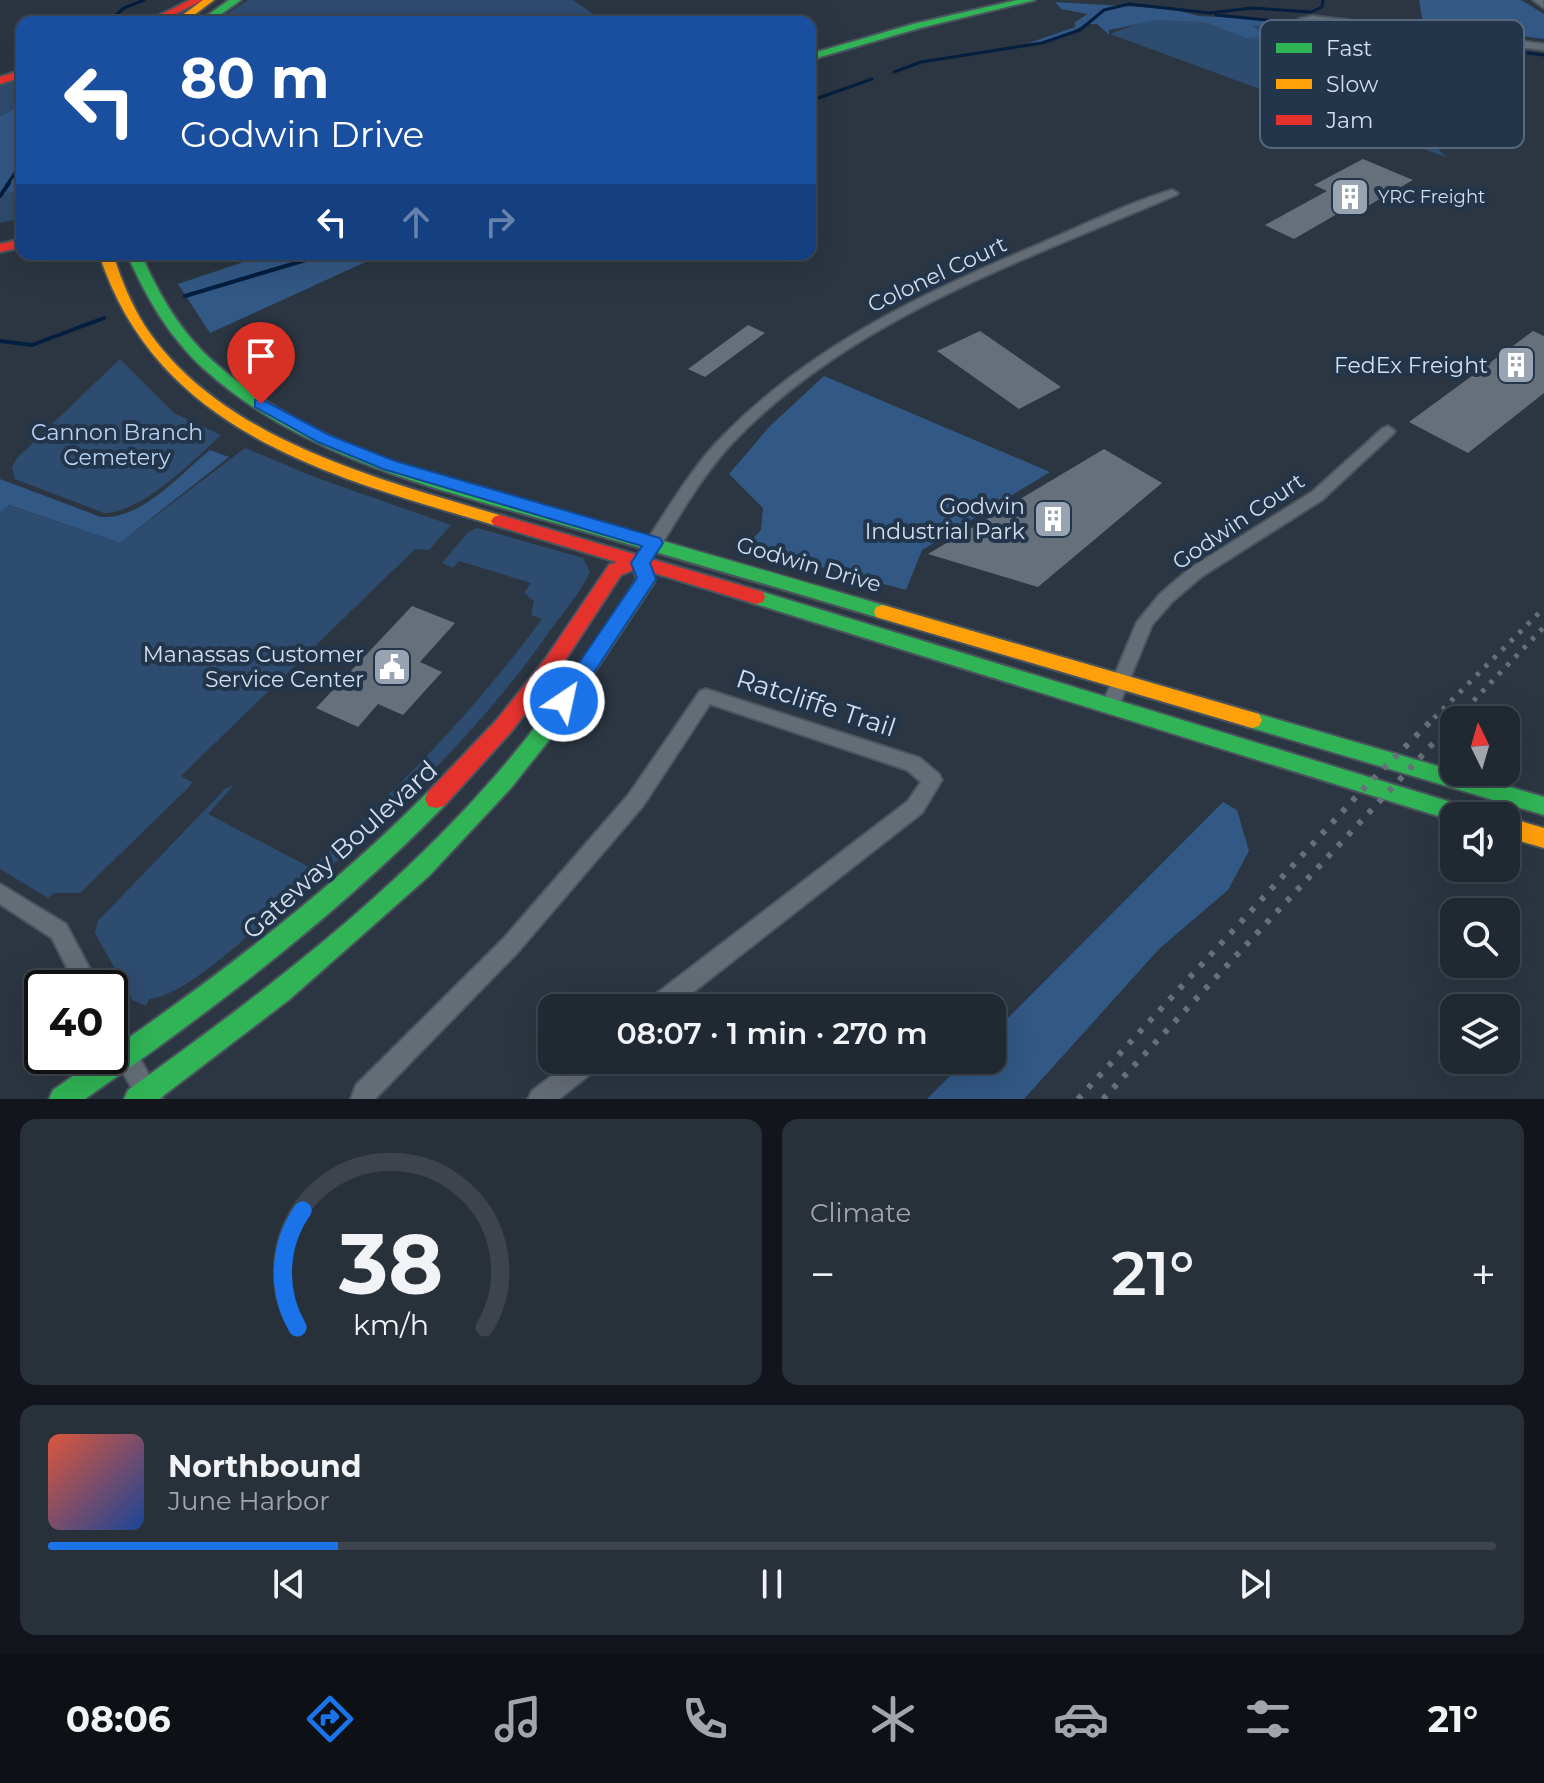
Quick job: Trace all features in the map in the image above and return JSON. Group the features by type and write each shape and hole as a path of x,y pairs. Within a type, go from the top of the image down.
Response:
{"main road":[{"path":"164,16 198,0"},
{"path":"186,16 209,0"},
{"path":"212,16 236,0"},
{"path":"816,45 993,0"},
{"path":"816,55 917,26 1030,0"},
{"name":"Godwin Drive","path":"108,260 121,300 149,342 186,381 236,419 323,465 363,480 1111,705 1440,808"},
{"name":"Godwin Drive","path":"137,260 155,303 177,333 228,381 261,404 324,438 389,465 1544,806"},
{"path":"236,419 261,404"},
{"name":"Gateway Boulevard","path":"128,1055 288,937 392,845 503,727 553,663 615,570 640,563 654,543"},
{"name":"Gateway Boulevard","path":"145,1096 266,1002 399,889 458,831 522,760 646,579 640,563"},
{"path":"1520,831 1544,838"},
{"name":"Gateway Boulevard","path":"62,1099 100,1074"}],"street":[{"path":"1537,0 1544,5"},
{"path":"1524,45 1544,47"},
{"name":"Colonel Court","path":"654,543 725,442 817,360 918,301 1172,193"},
{"name":"Godwin Court","path":"1111,705 1119,679 1145,622 1166,598 1195,573 1317,496 1388,431"},
{"name":"Ratcliffe Trail","path":"363,1099 364,1093 511,945 636,800 706,696 913,764 932,780 915,807 674,994"},
{"path":"0,893 59,931 80,970"},
{"path":"128,1063 145,1096"},
{"path":"540,1099 572,1074"}],"green space":[{"path":"248,0 573,0 596,16 223,16"},
{"path":"1158,16 1260,27 1260,89 1110,34"},
{"path":"16,79 16,108 0,117 0,84"},
{"path":"1421,148 1437,148 1448,158"},
{"path":"16,191 16,219 0,223 0,196"},
{"name":"Cannon Branch Cemetery","path":"120,359 174,413 221,435 151,495 119,511 104,513 15,479 12,467 17,458"},
{"path":"245,448 317,478 451,525 429,550 415,549 181,776 192,782 189,787 80,893 53,893 48,898 0,869 0,512 8,505 120,543"},
{"path":"477,528 583,558 590,572 571,603 484,715 374,827 205,971 176,990 149,999 146,1006 132,1000 128,993 128,970 115,970 95,933 98,921 225,789 234,785 208,814 311,868 433,750 542,619 531,615 534,601 524,593 531,583 459,561 453,568 442,563 468,532"}],"shaded area":[{"path":"1419,0 1521,0 1544,14 1544,39 1524,36 1524,20 1422,20"},
{"path":"1055,2 1172,9 1199,16 1266,20 1260,20 1260,27 1253,26 1260,31 1260,37 1246,38 1205,22 1157,20 1109,30 1109,35 1097,24 1085,24 1060,39 1026,44 1075,27 1075,22 1088,14 1061,9"},
{"path":"16,108 16,191 0,196 0,117"},
{"path":"249,260 370,260 210,333 178,284"},
{"path":"824,376 1050,472 922,550 906,590 745,547 761,530 763,508 729,474 769,427"},
{"path":"210,450 229,457 120,543 9,505 0,512 0,479 101,517 116,516 146,504"},
{"path":"1223,802 1237,810 1249,851 1228,890 1159,949 1024,1099 927,1099 952,1074 1006,1074 1006,1020"}],"building":[{"name":"YRC Freight","path":"1363,159 1413,180 1366,207 1356,203 1294,239 1265,225 1327,191 1314,185"},
{"path":"748,325 765,333 705,377 688,369"},
{"path":"980,331 1061,387 1019,409 937,351"},
{"name":"FedEx Freight","path":"1533,331 1544,336 1544,393 1468,453 1409,422"},
{"name":"Godwin Industrial Park","path":"1104,449 1162,483 1038,587 928,554"},
{"name":"Manassas Customer Service Center","path":"412,606 455,623 420,662 442,672 403,715 378,704 358,727 316,708"}],"waterway":[{"path":"115,16 124,8 144,0"},
{"path":"894,72 921,62 1042,43 1080,30 1104,10 1129,4 1210,13 1252,8 1311,12 1322,7 1323,0"},
{"path":"1216,15 1266,20"},
{"path":"1528,53 1544,55"},
{"path":"816,99 872,79"},
{"path":"7,185 16,171"},
{"path":"0,196 9,183"},
{"path":"185,296 306,260"},
{"path":"0,341 32,345 104,318"}],"railway":[{"path":"1078,1099 1366,786 1544,608"},
{"path":"1468,706 1544,627"},
{"path":"1103,1099 1440,736"}],"traffic: fast":[{"path":"212,16 236,0"},
{"path":"816,55 917,26 1030,0"},
{"path":"137,260 160,307 194,352 261,405 301,428 384,464 428,479 883,612"},
{"path":"137,1099 282,991 330,951 464,826 523,758 595,657 646,579 640,563"},
{"path":"756,597 1440,808"},
{"path":"1252,720 1544,806"},
{"path":"62,1099 210,995 304,922 394,842 436,799"}],"traffic: slow":[{"path":"186,16 209,0"},
{"path":"108,260 121,294 141,331 172,370 211,402 255,430 303,454 404,492 500,521"},
{"path":"883,612 1252,720"},
{"path":"1520,831 1544,838"}],"traffic: jam":[{"path":"164,16 198,0"},
{"path":"0,81 16,75"},
{"path":"0,248 16,244"},
{"path":"500,521 756,597"},
{"path":"436,799 503,727 553,663 615,570 642,560"}],"place":[{"name":"YRC Freight","path":"1350,197"},
{"name":"FedEx Freight","path":"1516,365"},
{"name":"Godwin Industrial Park","path":"1053,519"},
{"name":"Manassas Customer Service Center","path":"392,667"}],"route":[{"path":"261,404 350,451 389,465 654,543 640,563 646,579 564,701"}]}
